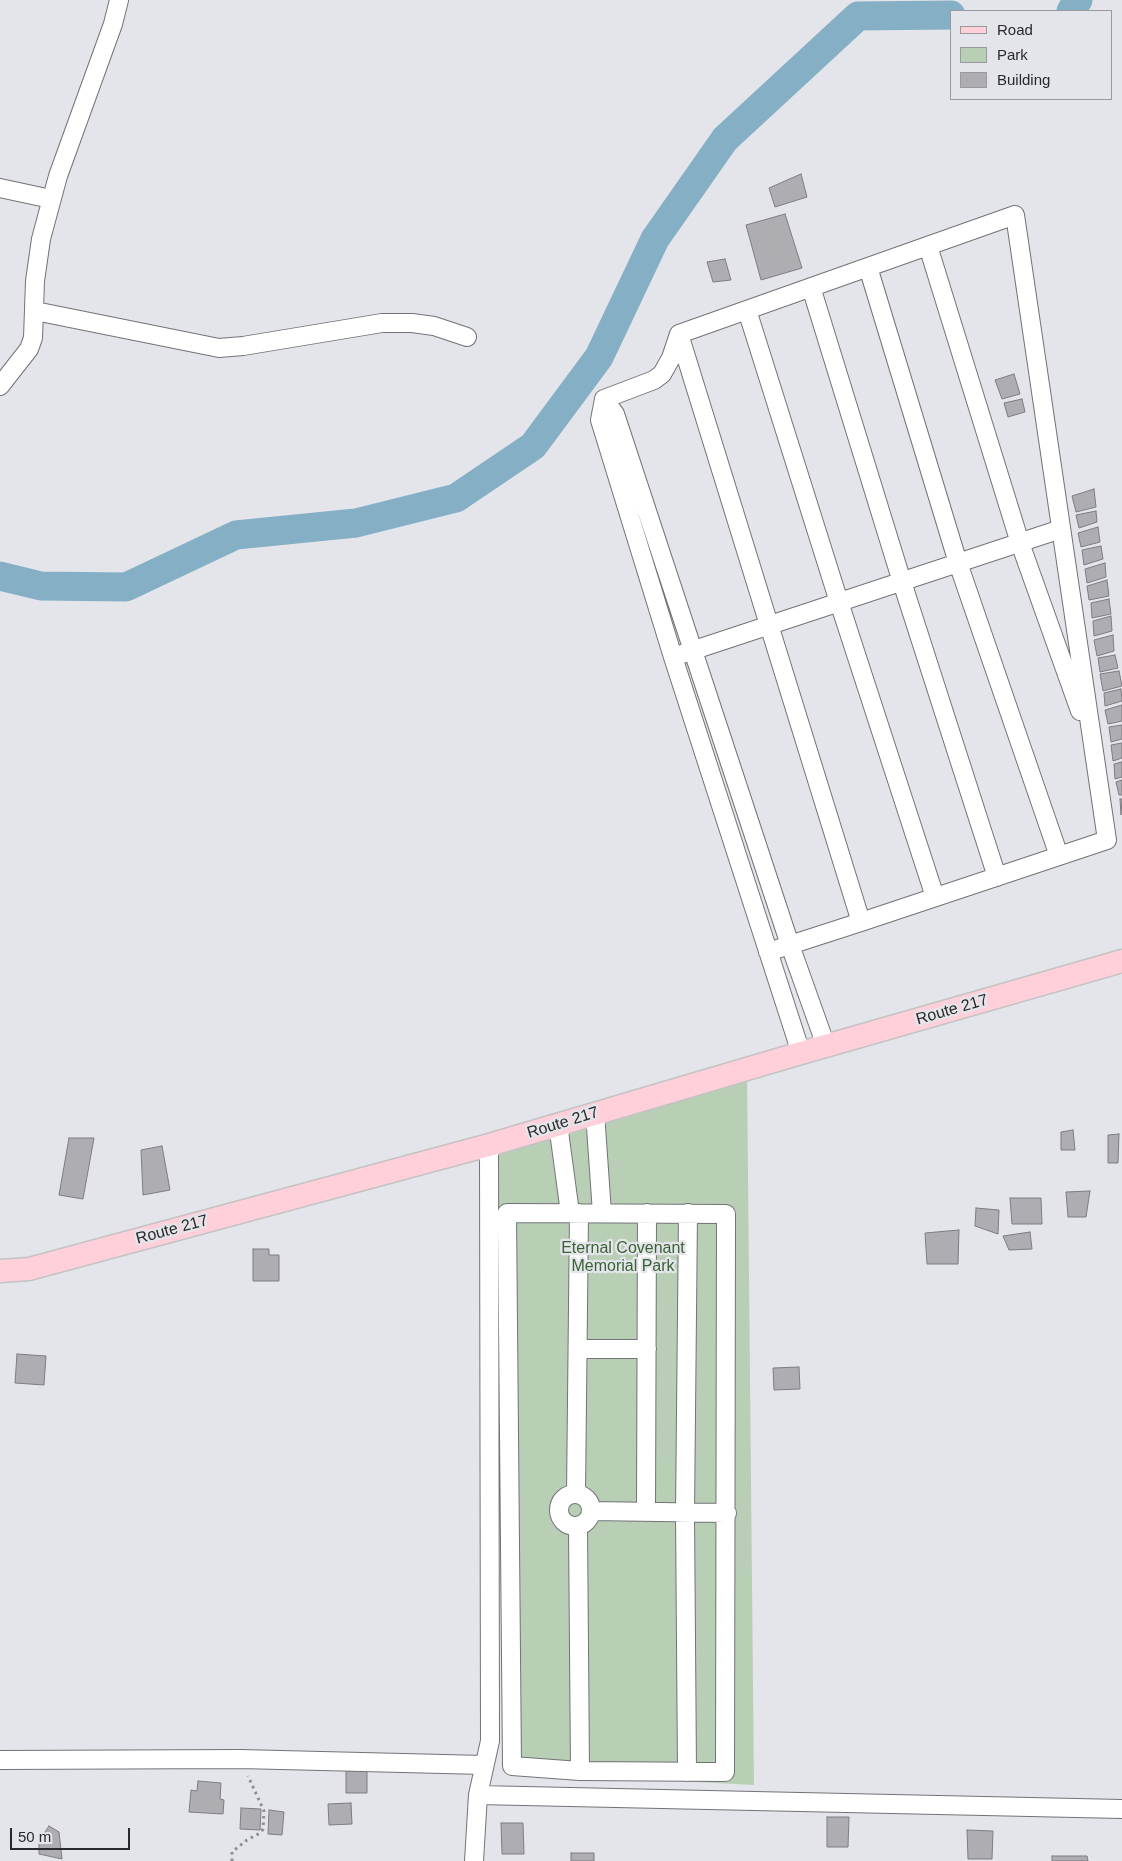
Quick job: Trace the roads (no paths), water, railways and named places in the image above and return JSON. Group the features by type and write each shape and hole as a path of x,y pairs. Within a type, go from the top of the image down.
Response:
{"main road":[{"name":"Route 217","path":"0,1271 29,1269 489,1145 1122,961"}],"street":[{"path":"0,386 29,349 33,338 35,281 40,239 58,176 113,24 119,0"},
{"path":"0,188 51,199"},
{"path":"679,334 1015,214 1106,840 768,952"},
{"path":"928,246 1020,543 1093,748"},
{"path":"868,267 958,563 1059,856"},
{"path":"811,287 996,877"},
{"path":"747,310 935,897"},
{"path":"35,312 219,348 243,346 382,323 412,323 434,326 467,337"},
{"path":"604,399 654,380 662,374 671,358 679,334"},
{"path":"679,334 861,922"},
{"path":"604,399 615,414 790,945 826,1046"},
{"path":"604,399 600,420 673,657 801,1053"},
{"path":"673,657 1061,530"},
{"path":"594,1113 602,1212"},
{"path":"558,1124 574,1213 578,1349 576,1494"},
{"path":"474,1861 478,1795 490,1741 489,1145"},
{"path":"602,1212 726,1214 727,1513 725,1772 580,1771 512,1766 506,1213 602,1212"},
{"path":"646,1512 647,1213"},
{"path":"687,1772 685,1513 688,1213"},
{"path":"578,1349 647,1349"},
{"path":"576,1494 589,1502 591,1511 585,1523 578,1526 569,1525 564,1521 560,1512 560,1504 567,1496 576,1494"},
{"path":"591,1511 727,1513"},
{"path":"578,1526 580,1771"},
{"path":"0,1760 240,1759 484,1765"},
{"path":"478,1795 1122,1809"}],"waterway":[{"path":"1072,10 1078,0"},
{"path":"0,576 41,586 126,587 236,535 356,523 456,498 533,446 599,357 655,239 725,139 858,16 950,15"}],"park label":[{"name":"Eternal Covenant Memorial Park","path":"623,1258"}]}
